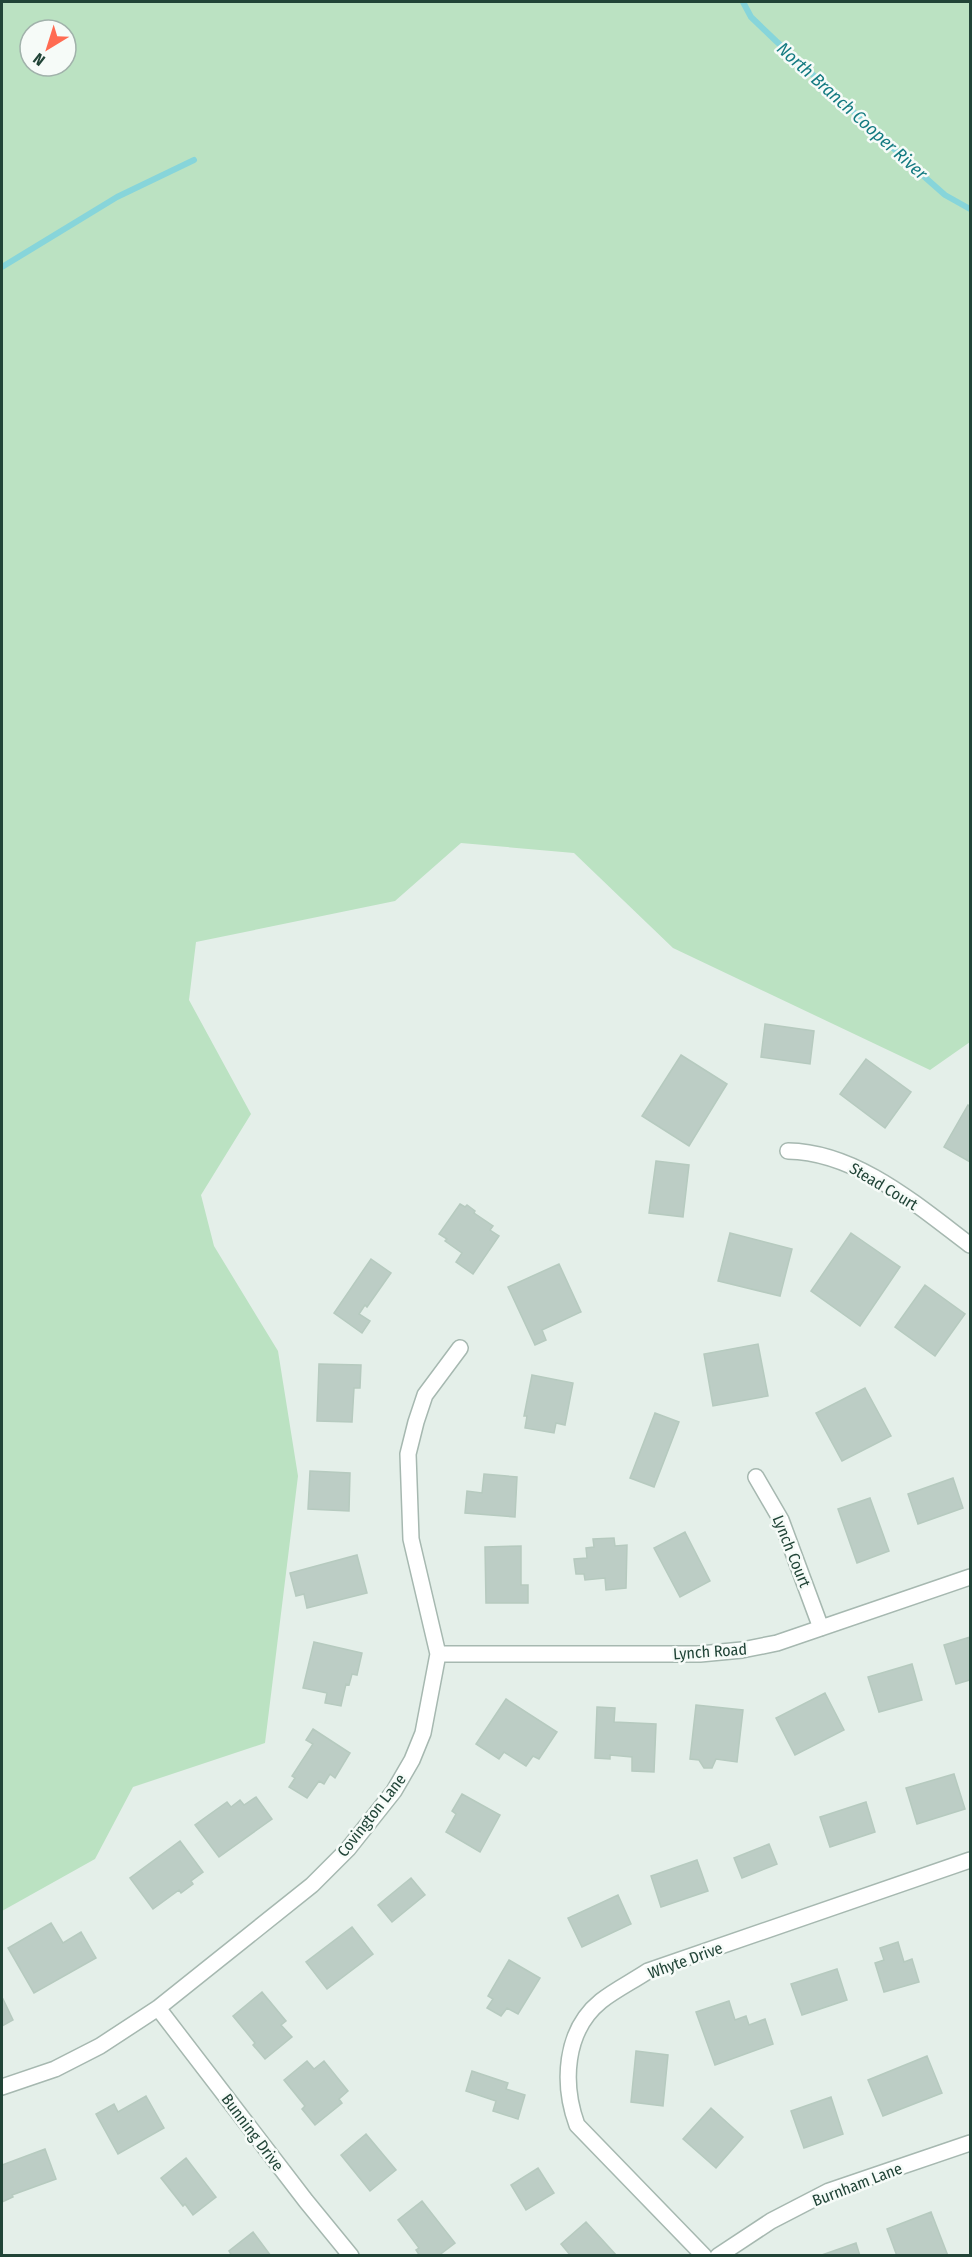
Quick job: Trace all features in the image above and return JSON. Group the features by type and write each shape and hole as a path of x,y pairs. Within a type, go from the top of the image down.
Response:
{"street":[{"name":"Stead Court","path":"788,1151 808,1151 833,1158 861,1170 917,1205 970,1245"},
{"name":"Covington Lane","path":"2,2087 55,2068 100,2046 158,2008 312,1885 348,1849 394,1791 412,1761 423,1733 438,1654 411,1539 408,1454 426,1395 459,1348"},
{"name":"Lynch Court","path":"756,1477 781,1520 821,1628"},
{"name":"Lynch Road","path":"438,1654 700,1654 742,1650 777,1643 970,1577"},
{"name":"Whyte Drive","path":"704,2256 578,2125 571,2108 568,2064 573,2041 588,2015 600,2001 648,1971 970,1860"},
{"name":"Bunning Drive","path":"158,2008 351,2256"},
{"name":"Burnham Lane","path":"718,2256 771,2221 829,2191 970,2143"}],"green space":[{"path":"2,2 970,2 970,1042 930,1070 673,948 574,853 461,843 395,901 196,942 189,1000 251,1114 201,1195 214,1246 278,1351 298,1476 265,1743 133,1787 95,1859 2,1911"}],"building":[{"path":"765,1024 814,1031 810,1064 761,1057"},
{"path":"681,1055 727,1084 689,1146 642,1116"},
{"path":"866,1059 911,1092 885,1128 840,1094"},
{"path":"968,1105 970,1107 970,1162 944,1147"},
{"path":"656,1161 689,1165 683,1217 649,1213"},
{"path":"460,1204 465,1207 467,1205 475,1211 474,1213 493,1226 490,1230 499,1236 473,1274 456,1262 462,1253 439,1234"},
{"path":"730,1233 792,1249 780,1296 718,1281"},
{"path":"851,1233 900,1267 860,1326 811,1291"},
{"path":"371,1259 391,1273 367,1307 365,1305 359,1314 370,1321 362,1333 334,1313"},
{"path":"559,1264 581,1312 542,1330 546,1340 535,1345 508,1287"},
{"path":"925,1285 965,1314 935,1356 895,1327"},
{"path":"758,1344 768,1396 713,1406 704,1354"},
{"path":"319,1364 361,1365 360,1388 354,1388 352,1422 317,1421"},
{"path":"532,1375 573,1383 565,1425 556,1423 554,1433 525,1428 527,1416 524,1416"},
{"path":"865,1388 891,1436 842,1461 816,1413"},
{"path":"655,1413 679,1422 654,1487 630,1478"},
{"path":"310,1471 350,1473 349,1511 308,1509"},
{"path":"484,1474 517,1477 515,1517 465,1513 467,1491 482,1493"},
{"path":"953,1478 963,1508 918,1524 908,1494"},
{"path":"870,1498 889,1551 857,1563 838,1509"},
{"path":"685,1532 710,1581 680,1597 654,1548"},
{"path":"614,1538 615,1546 627,1545 626,1588 606,1590 605,1578 585,1580 584,1574 576,1574 574,1559 587,1558 586,1548 594,1547 593,1539"},
{"path":"521,1546 521,1585 528,1585 528,1603 486,1603 485,1547"},
{"path":"357,1555 367,1593 307,1608 304,1594 296,1596 290,1573"},
{"path":"970,1637 970,1680 956,1684 944,1645"},
{"path":"314,1642 362,1653 357,1675 352,1674 349,1685 346,1684 341,1706 325,1703 327,1693 303,1688"},
{"path":"912,1664 922,1700 879,1712 868,1677"},
{"path":"825,1693 844,1730 795,1755 776,1718"},
{"path":"506,1699 557,1732 539,1759 533,1756 526,1766 504,1752 499,1759 476,1744"},
{"path":"696,1705 743,1710 737,1762 716,1759 712,1768 704,1768 699,1760 690,1759"},
{"path":"597,1707 615,1708 614,1722 656,1724 654,1772 632,1771 632,1757 610,1755 610,1759 595,1758"},
{"path":"313,1729 350,1753 335,1778 330,1774 324,1784 319,1781 307,1798 289,1787 295,1778 292,1776 313,1744 306,1740"},
{"path":"954,1774 965,1809 917,1824 906,1788"},
{"path":"462,1794 500,1815 480,1852 446,1832 456,1814 452,1811"},
{"path":"256,1797 272,1819 219,1857 195,1825 227,1802 231,1807 240,1800 244,1805"},
{"path":"866,1802 875,1832 830,1847 820,1817"},
{"path":"180,1841 203,1872 181,1893 179,1890 153,1909 130,1878"},
{"path":"769,1844 777,1864 742,1878 734,1858"},
{"path":"697,1860 708,1891 661,1907 651,1876"},
{"path":"411,1878 425,1895 392,1922 378,1905"},
{"path":"618,1895 631,1924 582,1947 568,1918"},
{"path":"51,1923 63,1943 81,1932 96,1958 34,1993 8,1948"},
{"path":"352,1927 373,1954 327,1989 306,1962"},
{"path":"898,1942 904,1962 912,1959 919,1982 884,1992 875,1963 884,1960 880,1948"},
{"path":"509,1960 540,1978 518,2014 507,2008 501,2016 487,2008 493,1999 488,1996"},
{"path":"837,1969 847,2000 802,2015 791,1984"},
{"path":"262,1992 286,2021 281,2025 292,2037 265,2059 233,2016"},
{"path":"2,2000 13,2020 2,2026"},
{"path":"729,2001 735,2020 746,2016 749,2025 765,2019 773,2044 715,2065 696,2012"},
{"path":"636,2051 668,2055 663,2106 631,2102"},
{"path":"927,2056 942,2093 883,2116 868,2080"},
{"path":"307,2061 314,2069 324,2061 348,2091 339,2099 342,2103 315,2125 302,2109 305,2106 284,2080"},
{"path":"472,2071 508,2083 506,2089 525,2095 518,2119 493,2111 496,2101 466,2091"},
{"path":"146,2096 164,2128 118,2154 96,2114 114,2104 118,2112"},
{"path":"831,2097 843,2134 804,2148 791,2111"},
{"path":"711,2108 743,2137 716,2168 683,2139"},
{"path":"366,2134 396,2170 370,2191 341,2155"},
{"path":"45,2149 56,2179 12,2195 13,2197 2,2202 2,2165"},
{"path":"186,2158 216,2197 193,2215 161,2178"},
{"path":"538,2168 554,2193 526,2210 511,2185"},
{"path":"422,2201 455,2243 438,2256 420,2256 416,2250 419,2248 398,2220"},
{"path":"931,2212 948,2256 897,2256 887,2229"},
{"path":"586,2222 617,2256 571,2256 561,2244"},
{"path":"253,2232 271,2256 232,2256 229,2251"},
{"path":"856,2243 860,2256 819,2256"}],"waterway":[{"name":"North Branch Cooper River","path":"743,2 751,17 928,180 945,195 970,209"},
{"path":"2,267 117,197 194,160"}]}
